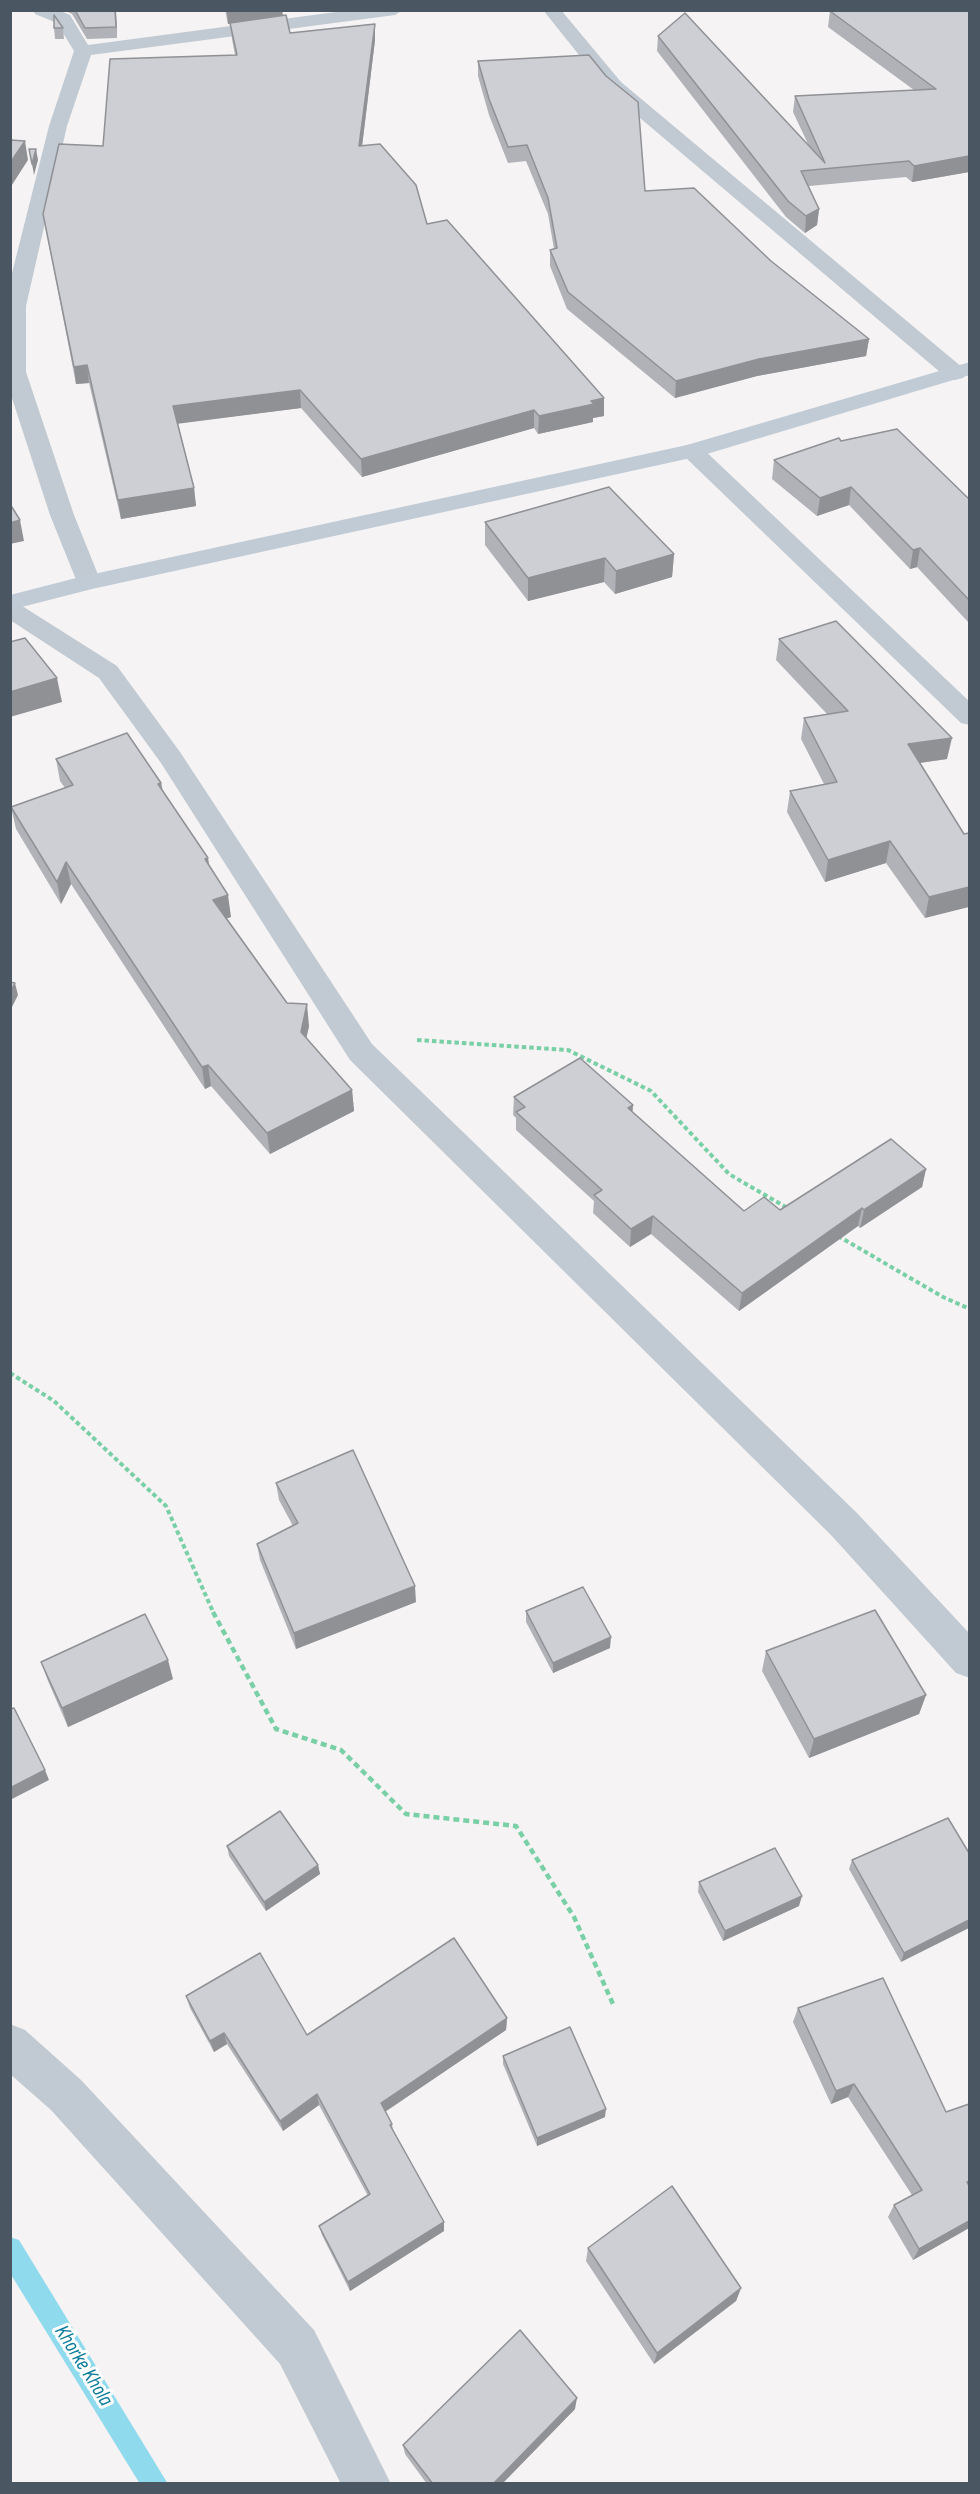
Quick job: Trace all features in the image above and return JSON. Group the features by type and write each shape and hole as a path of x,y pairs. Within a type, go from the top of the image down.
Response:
{"main road":[{"path":"10,603 89,582 692,451 962,370"}],"street":[{"path":"41,10 64,19 83,51 58,126 15,306 15,372 62,514 89,582"},
{"path":"83,51 395,10"},
{"path":"551,10 614,86 962,370"},
{"path":"692,451 969,717"},
{"path":"10,609 108,672 171,758 361,1052 844,1524 969,1660"},
{"path":"10,2045 66,2095 297,2348 367,2484"}],"path":[{"path":"361,1052 414,1040 568,1050 651,1091 729,1174 790,1209"},
{"path":"831,1233 943,1297 969,1309"},
{"path":"10,1373 54,1401 166,1506 214,1614 276,1729 341,1750 406,1814 516,1826 574,1917 613,2004"}],"building":[{"path":"75,10 115,10 116,27 85,28"},
{"path":"969,10 969,156 914,166 909,161 801,171 819,209 806,216 788,201 658,36 685,13 825,163 795,96 936,89 830,11"},
{"path":"54,15 63,28 54,28"},
{"path":"286,15 290,33 375,24 359,146 380,144 416,185 427,224 447,220 604,398 591,401 594,404 539,416 534,410 361,459 300,390 173,406 194,488 118,500 87,365 74,367 43,214 59,144 103,146 110,59 237,55 230,23"},
{"path":"589,55 606,76 638,102 645,191 694,188 771,261 869,339 759,359 676,381 568,292 550,250 557,248 548,198 527,145 508,147 489,99 478,61"},
{"path":"10,140 25,141 10,163"},
{"path":"29,149 36,149 32,164"},
{"path":"897,429 969,499 969,600 920,548 913,550 851,487 820,498 774,460 839,438 841,441"},
{"path":"609,487 674,554 616,571 605,558 528,578 485,522"},
{"path":"10,504 20,520 10,523"},
{"path":"836,621 952,738 908,744 964,834 969,833 969,887 929,897 890,841 828,860 790,791 837,782 804,718 848,711 779,639"},
{"path":"25,638 57,678 10,692 10,642"},
{"path":"127,733 208,858 205,859 228,895 213,900 287,1003 307,1004 301,1032 352,1090 267,1133 208,1065 202,1067 66,862 57,882 11,807 73,785 56,759"},
{"path":"10,982 15,983 10,992"},
{"path":"580,1058 633,1105 628,1108 744,1211 764,1197 780,1210 891,1139 926,1169 864,1210 862,1208 742,1293 653,1216 631,1229 594,1195 602,1190 516,1112 525,1107 514,1097"},
{"path":"353,1450 415,1586 294,1633 257,1544 298,1523 276,1483"},
{"path":"583,1587 611,1637 553,1663 526,1611"},
{"path":"875,1610 926,1695 814,1739 766,1651"},
{"path":"145,1614 168,1660 62,1708 41,1662"},
{"path":"14,1708 45,1770 10,1788 10,1709"},
{"path":"280,1811 318,1865 264,1902 227,1846"},
{"path":"948,1818 969,1853 969,1920 904,1953 852,1860"},
{"path":"775,1848 802,1896 725,1931 699,1882"},
{"path":"454,1938 507,2018 381,2103 392,2124 390,2125 444,2222 348,2282 319,2226 370,2194 317,2094 280,2121 224,2033 210,2041 186,1996 260,1953 307,2035"},
{"path":"883,1978 946,2112 969,2104 969,2181 967,2182 969,2221 919,2249 894,2205 922,2190 854,2084 836,2091 798,2008"},
{"path":"570,2027 606,2109 537,2138 503,2056"},
{"path":"672,2186 741,2288 657,2353 588,2248"},
{"path":"520,2330 577,2398 493,2484 433,2484 403,2445"}],"waterway":[{"name":"Khorke Khola","path":"10,2249 155,2484"}]}
